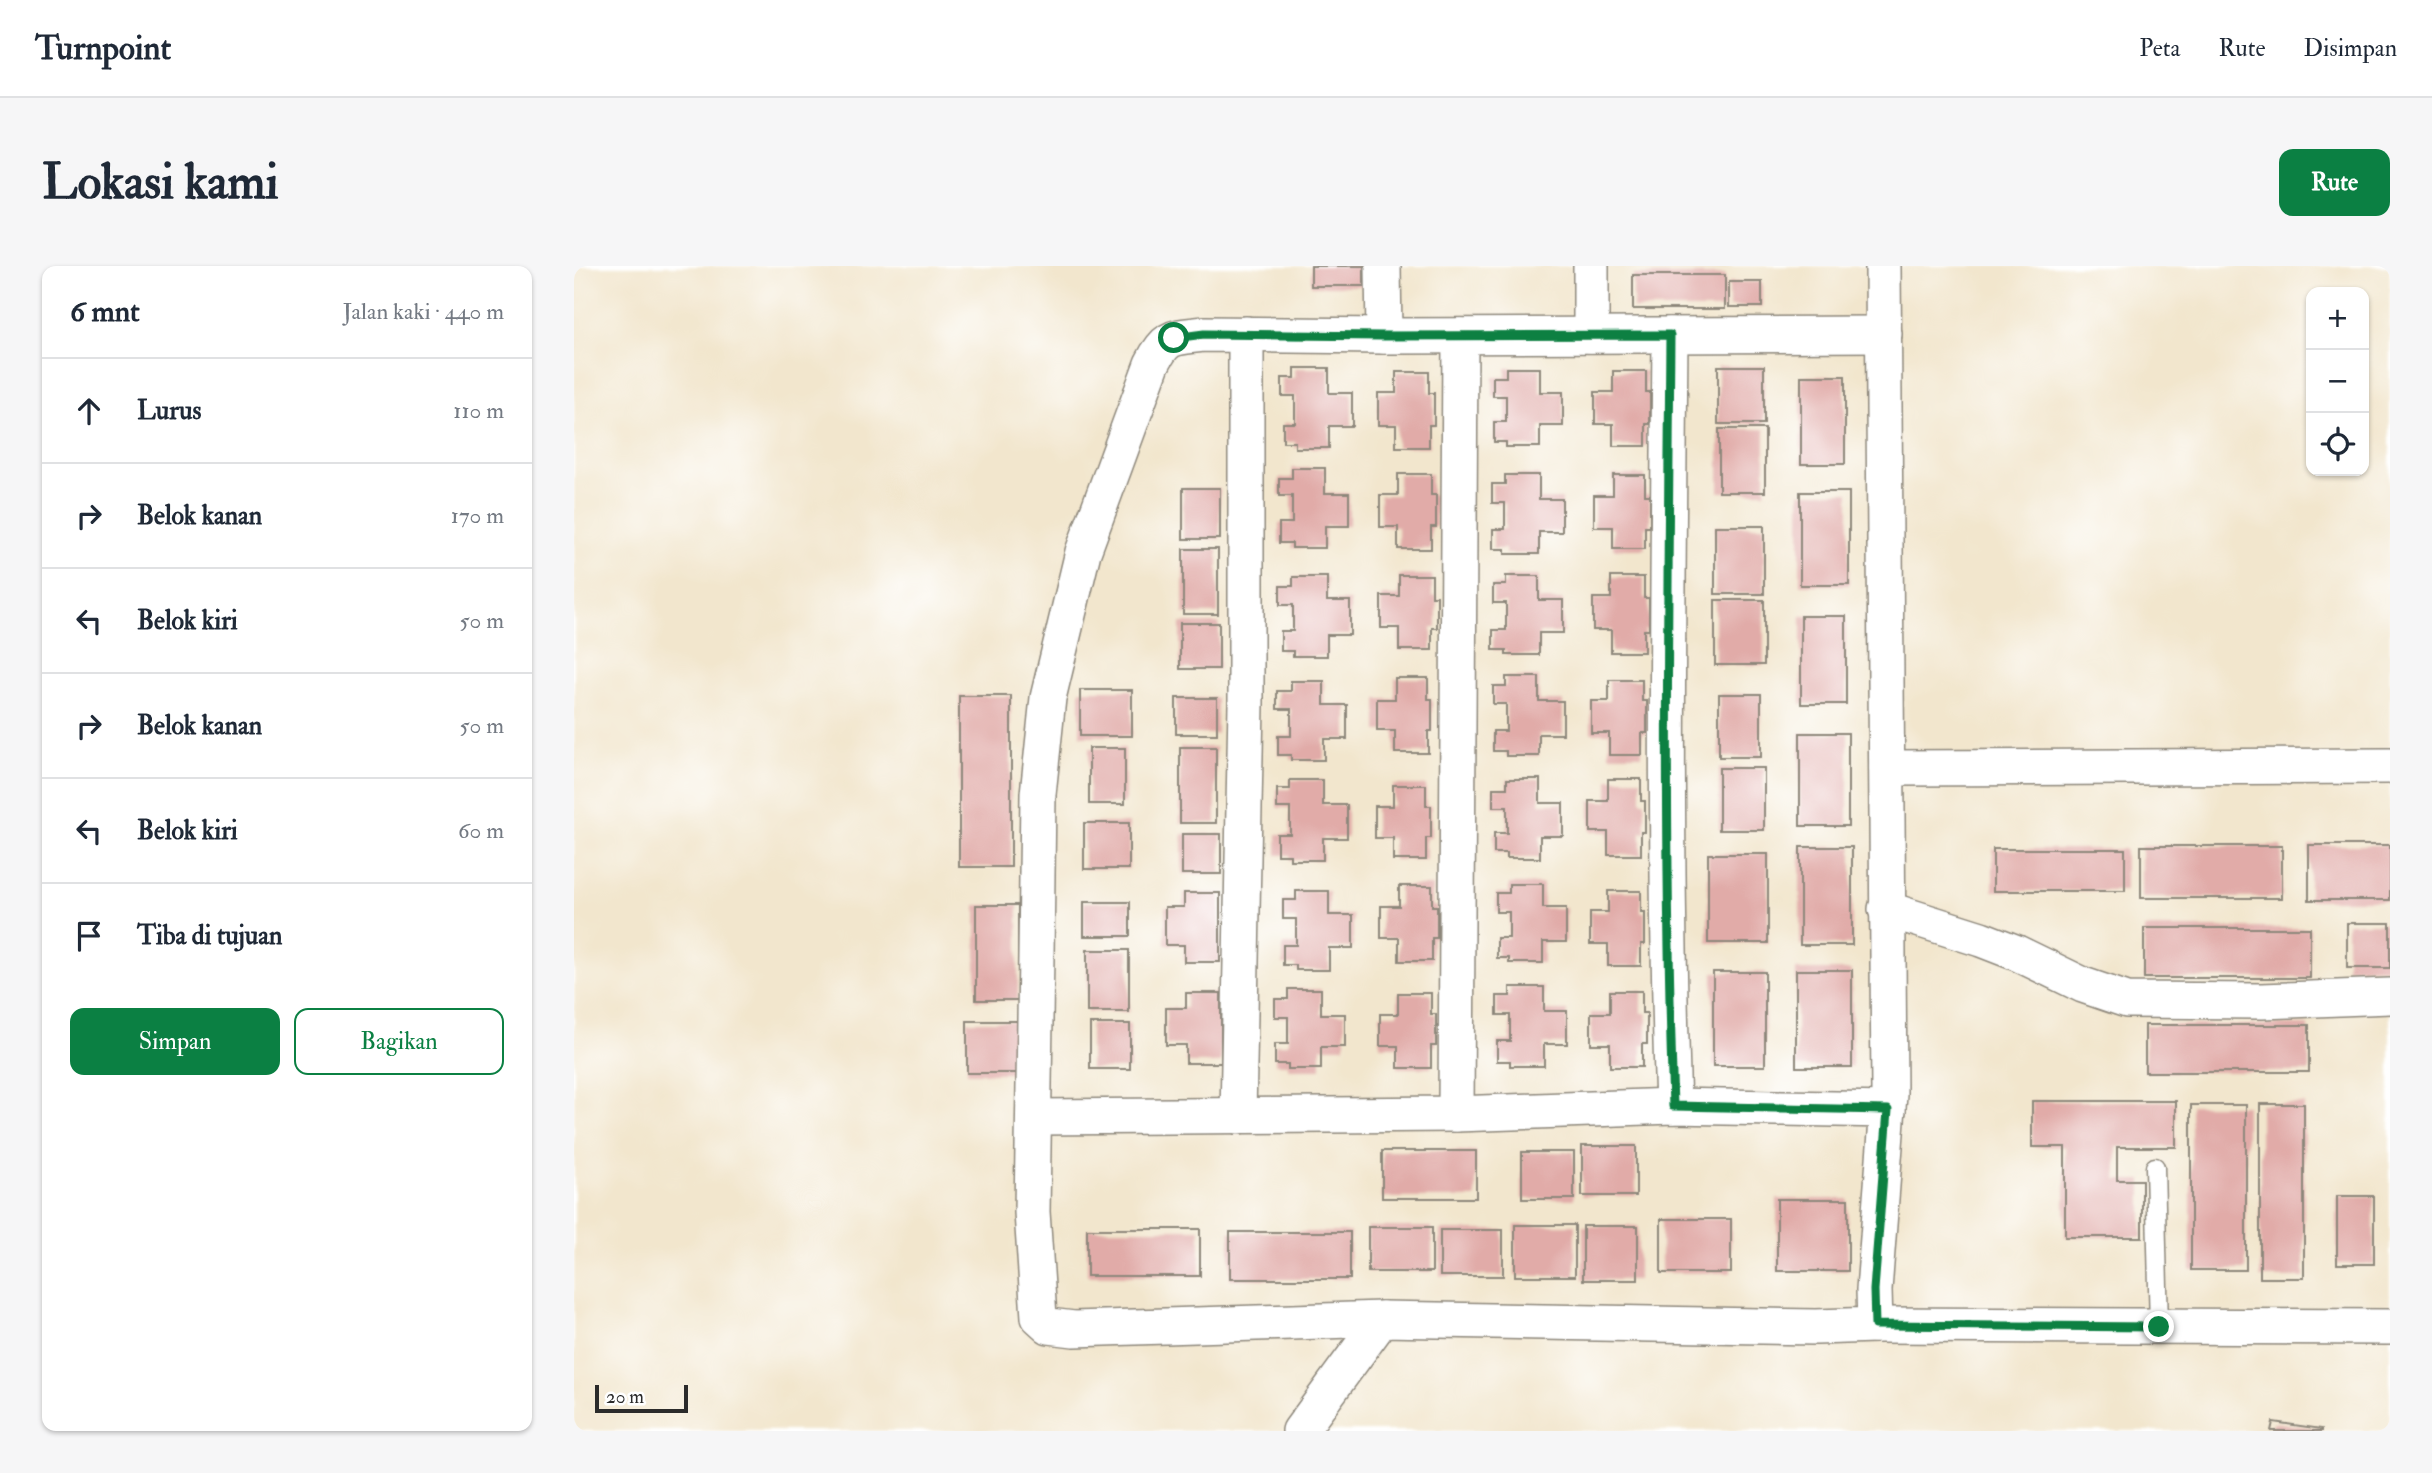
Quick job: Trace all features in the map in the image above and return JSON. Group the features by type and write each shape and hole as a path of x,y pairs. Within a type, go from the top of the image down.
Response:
{"street":[{"path":"1383,266 1384,336"},
{"path":"1591,266 1591,335"},
{"path":"1875,1325 1874,1290 1888,1110 1883,266"},
{"path":"1884,334 1204,334 1174,338 1162,345 1083,552 1048,698 1038,793 1032,1212 1039,1317 1049,1326 1074,1329 1382,1319 1816,1327 2390,1327"},
{"path":"1238,1115 1246,705 1246,334"},
{"path":"1670,335 1667,806 1673,1106"},
{"path":"1456,1114 1460,336"},
{"path":"1887,768 2390,766"},
{"path":"1886,909 1981,939 2083,985 2127,1000 2390,996"},
{"path":"1034,1117 1456,1114 1673,1106 1888,1110"},
{"path":"1300,1431 1382,1319"}],"lane":[{"path":"2155,1167 2159,1327"}],"building":[{"path":"1311,266 1364,266 1364,286 1311,286"},
{"path":"1633,275 1725,275 1725,309 1633,309"},
{"path":"1729,282 1762,282 1762,307 1729,307"},
{"path":"1718,366 1764,366 1764,424 1718,424"},
{"path":"1295,368 1329,368 1329,393 1352,393 1352,426 1329,426 1329,448 1295,448 1295,442 1283,442 1283,423 1295,423 1295,396 1282,396 1282,378 1295,378"},
{"path":"1506,368 1540,368 1540,392 1563,392 1563,426 1540,426 1540,447 1506,447 1506,442 1494,442 1494,422 1506,422 1506,396 1493,396 1493,377 1506,377"},
{"path":"1613,371 1646,371 1646,392 1650,392 1650,424 1646,424 1646,446 1613,446 1613,424 1595,424 1595,392 1613,392"},
{"path":"1396,372 1429,372 1429,393 1434,393 1434,425 1429,425 1429,447 1396,447 1396,425 1378,425 1378,393 1396,393"},
{"path":"1801,376 1845,376 1845,464 1801,464"},
{"path":"1719,429 1765,429 1765,492 1719,492"},
{"path":"1292,468 1325,468 1325,493 1349,493 1349,526 1325,526 1325,548 1292,548 1292,543 1279,543 1279,523 1292,523 1292,496 1279,496 1279,478 1292,478"},
{"path":"1398,474 1431,474 1431,495 1436,495 1436,527 1431,527 1431,549 1398,549 1398,527 1380,527 1380,495 1398,495"},
{"path":"1505,475 1539,475 1539,499 1562,499 1562,532 1539,532 1539,554 1505,554 1505,549 1493,549 1493,529 1505,529 1505,503 1492,503 1492,484 1505,484"},
{"path":"1613,475 1645,475 1645,495 1650,495 1650,527 1645,527 1645,549 1613,549 1613,527 1594,527 1594,495 1613,495"},
{"path":"1183,488 1220,488 1220,539 1183,539"},
{"path":"1800,492 1849,492 1849,585 1800,585"},
{"path":"1715,526 1764,526 1764,594 1715,594"},
{"path":"1183,549 1218,549 1218,614 1183,614"},
{"path":"1399,575 1432,575 1432,596 1437,596 1437,628 1432,628 1432,650 1399,650 1399,628 1381,628 1381,596 1399,596"},
{"path":"1506,576 1539,576 1539,600 1563,600 1563,633 1539,633 1539,655 1506,655 1506,650 1493,650 1493,630 1506,630 1506,603 1493,603 1493,585 1506,585"},
{"path":"1293,577 1327,577 1327,601 1350,601 1350,635 1327,635 1327,656 1293,656 1293,651 1281,651 1281,631 1293,631 1293,605 1280,605 1280,586 1293,586"},
{"path":"1611,577 1644,577 1644,598 1649,598 1649,630 1644,630 1644,652 1611,652 1611,630 1593,630 1593,598 1611,598"},
{"path":"1715,600 1764,600 1764,665 1715,665"},
{"path":"1801,616 1846,616 1846,704 1801,704"},
{"path":"1180,623 1219,623 1219,669 1180,669"},
{"path":"1506,677 1539,677 1539,701 1563,701 1563,734 1539,734 1539,756 1506,756 1506,751 1493,751 1493,731 1506,731 1506,704 1493,704 1493,686 1506,686"},
{"path":"1395,678 1428,678 1428,699 1432,699 1432,731 1428,731 1428,753 1395,753 1395,731 1377,731 1377,699 1395,699"},
{"path":"1609,680 1642,680 1642,701 1647,701 1647,733 1642,733 1642,755 1609,755 1609,733 1591,733 1591,701 1609,701"},
{"path":"1291,681 1324,681 1324,705 1347,705 1347,739 1324,739 1324,760 1291,760 1291,755 1278,755 1278,736 1291,736 1291,709 1277,709 1277,691 1291,691"},
{"path":"1080,690 1132,690 1132,736 1080,736"},
{"path":"1719,694 1761,694 1761,757 1719,757"},
{"path":"959,696 1011,696 1011,867 959,867"},
{"path":"1176,698 1217,698 1217,734 1176,734"},
{"path":"1800,733 1848,733 1848,826 1800,826"},
{"path":"1180,747 1216,747 1216,823 1180,823"},
{"path":"1089,748 1125,748 1125,804 1089,804"},
{"path":"1719,768 1764,768 1764,830 1719,830"},
{"path":"1507,779 1540,779 1540,803 1563,803 1563,836 1540,836 1540,858 1507,858 1507,853 1494,853 1494,833 1507,833 1507,807 1493,807 1493,788 1507,788"},
{"path":"1608,779 1641,779 1641,801 1645,801 1645,832 1641,832 1641,855 1608,855 1608,832 1590,832 1590,801 1608,801"},
{"path":"1290,780 1323,780 1323,805 1347,805 1347,838 1323,838 1323,860 1290,860 1290,855 1277,855 1277,834 1290,834 1290,808 1277,808 1277,789 1290,789"},
{"path":"1393,785 1426,785 1426,806 1431,806 1431,838 1426,838 1426,860 1393,860 1393,838 1375,838 1375,806 1393,806"},
{"path":"1084,823 1129,823 1129,869 1084,869"},
{"path":"1182,834 1221,834 1221,874 1182,874"},
{"path":"2309,845 2390,845 2390,900 2309,900"},
{"path":"2141,846 2282,846 2282,898 2141,898"},
{"path":"1800,847 1852,847 1852,945 1800,945"},
{"path":"1993,849 2125,849 2125,891 1993,891"},
{"path":"1708,854 1768,854 1768,943 1708,943"},
{"path":"1509,884 1543,884 1543,908 1566,908 1566,942 1543,942 1543,963 1509,963 1509,958 1497,958 1497,938 1509,938 1509,912 1496,912 1496,893 1509,893"},
{"path":"1399,886 1432,886 1432,906 1437,906 1437,938 1432,938 1432,961 1399,961 1399,938 1381,938 1381,906 1399,906"},
{"path":"1296,891 1329,891 1329,915 1353,915 1353,948 1329,948 1329,970 1296,970 1296,965 1283,965 1283,945 1296,945 1296,919 1283,919 1283,900 1296,900"},
{"path":"1608,891 1641,891 1641,912 1645,912 1645,944 1641,944 1641,966 1608,966 1608,944 1590,944 1590,912 1608,912"},
{"path":"1184,893 1220,893 1220,962 1184,962 1184,945 1165,945 1165,907 1184,907"},
{"path":"1084,902 1130,902 1130,936 1084,936"},
{"path":"976,905 1018,905 1018,1000 976,1000"},
{"path":"2347,923 2390,923 2390,968 2347,968"},
{"path":"2144,928 2310,928 2310,978 2144,978"},
{"path":"1087,950 1129,950 1129,1012 1087,1012"},
{"path":"1796,970 1852,970 1852,1067 1796,1067"},
{"path":"1713,972 1765,972 1765,1066 1713,1066"},
{"path":"1510,987 1544,987 1544,1011 1567,1011 1567,1044 1544,1044 1544,1066 1510,1066 1510,1061 1497,1061 1497,1041 1510,1041 1510,1015 1497,1015 1497,996 1510,996"},
{"path":"1288,989 1321,989 1321,1014 1345,1014 1345,1047 1321,1047 1321,1069 1288,1069 1288,1064 1275,1064 1275,1044 1288,1044 1288,1017 1275,1017 1275,999 1288,999"},
{"path":"1610,991 1642,991 1642,1013 1647,1013 1647,1044 1642,1044 1642,1067 1610,1067 1610,1044 1591,1044 1591,1013 1610,1013"},
{"path":"1186,993 1221,993 1221,1063 1186,1063 1186,1045 1166,1045 1166,1008 1186,1008"},
{"path":"1398,993 1431,993 1431,1014 1436,1014 1436,1046 1431,1046 1431,1068 1398,1068 1398,1046 1380,1046 1380,1014 1398,1014"},
{"path":"967,1021 1017,1021 1017,1073 967,1073"},
{"path":"1090,1024 1130,1024 1130,1069 1090,1069"},
{"path":"2145,1025 2309,1025 2309,1072 2145,1072"},
{"path":"2032,1101 2176,1101 2176,1147 2117,1147 2117,1180 2142,1180 2142,1237 2065,1237 2065,1147 2032,1147"},
{"path":"2260,1104 2304,1104 2304,1278 2260,1278"},
{"path":"2191,1105 2246,1105 2246,1270 2191,1270"},
{"path":"1582,1146 1636,1146 1636,1196 1582,1196"},
{"path":"1382,1151 1476,1151 1476,1198 1382,1198"},
{"path":"1522,1152 1574,1152 1574,1199 1522,1199"},
{"path":"2337,1196 2374,1196 2374,1264 2337,1264"},
{"path":"1777,1199 1848,1199 1848,1271 1777,1271"},
{"path":"1661,1219 1731,1219 1731,1273 1661,1273"},
{"path":"1515,1225 1575,1225 1575,1276 1515,1276"},
{"path":"1583,1226 1638,1226 1638,1280 1583,1280"},
{"path":"1368,1227 1432,1227 1432,1272 1368,1272"},
{"path":"1087,1229 1200,1229 1200,1276 1087,1276"},
{"path":"1440,1230 1503,1230 1503,1276 1440,1276"},
{"path":"1230,1232 1350,1232 1350,1279 1230,1279"},
{"path":"2273,1422 2322,1429 2322,1431 2271,1431"}],"route":[{"path":"1174,338 1204,334 1670,335 1667,806 1673,1106 1888,1110 1874,1290 1875,1325 2159,1327"}]}
